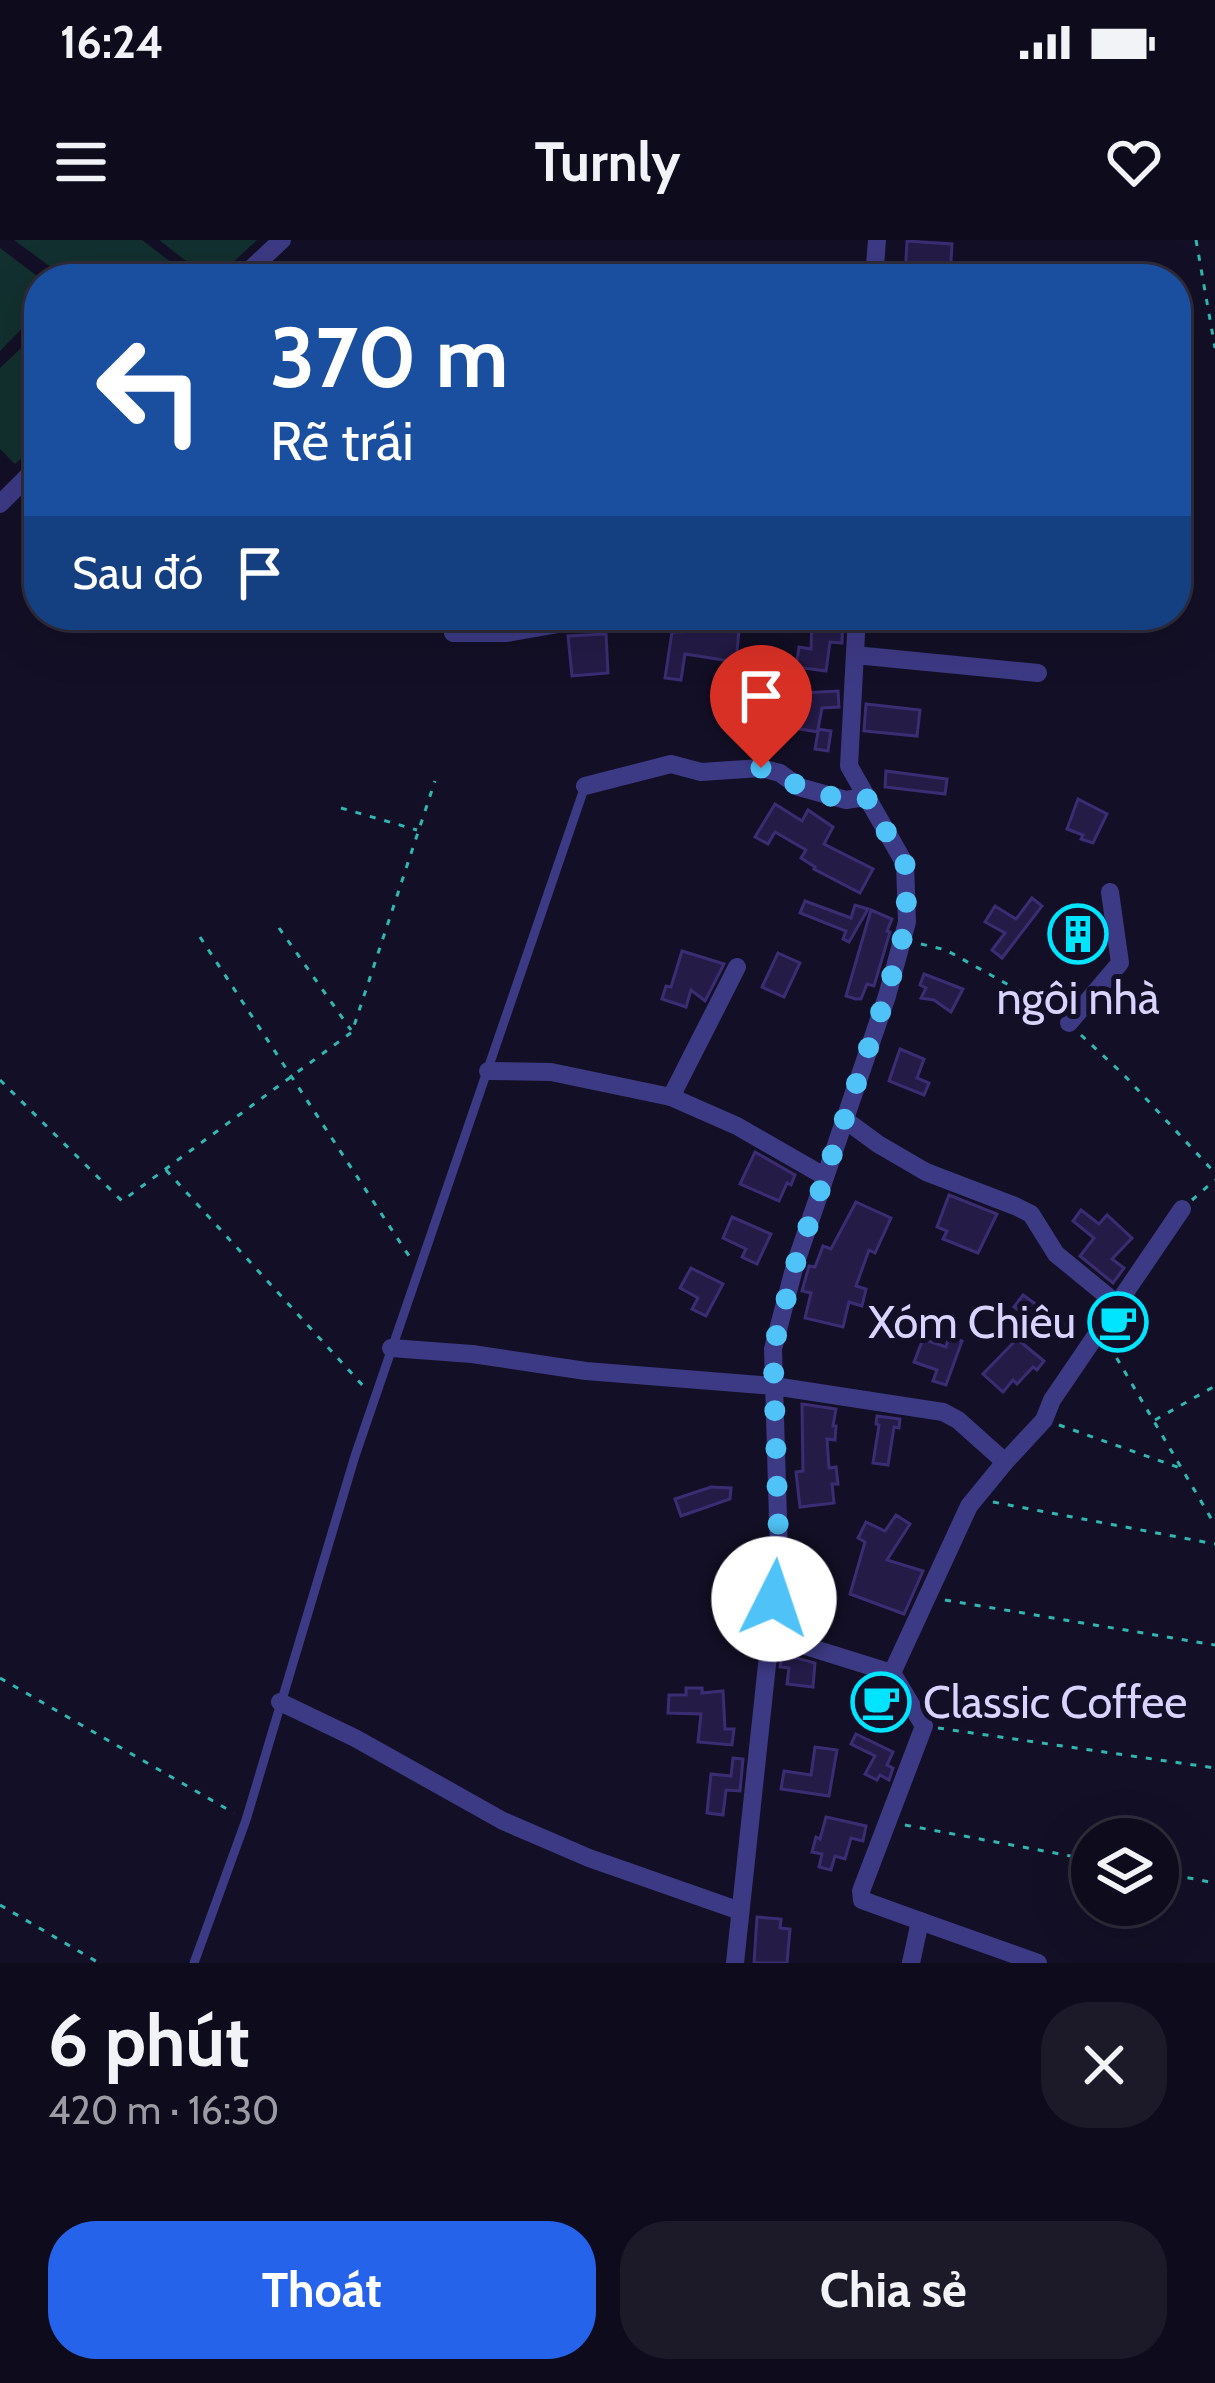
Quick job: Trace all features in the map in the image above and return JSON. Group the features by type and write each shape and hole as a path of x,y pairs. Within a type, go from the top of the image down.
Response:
{"street":[{"path":"256,264 282,240"},
{"path":"0,504 24,480"},
{"path":"489,630 523,630"},
{"path":"735,1963 779,1553 773,1349 795,1265 907,922 905,864 849,766 856,630"},
{"path":"854,655 1038,673"},
{"path":"585,786 671,764 701,772 761,768 780,773 799,787 846,800 866,797"},
{"path":"1069,1023 1120,963 1110,892"},
{"path":"671,1097 737,968"},
{"path":"488,1071 551,1072 671,1097 737,1126 824,1176"},
{"path":"844,1119 926,1172 1031,1214 1056,1254 1118,1304"},
{"path":"892,1673 975,1498 1044,1420 1052,1400 1182,1209"},
{"path":"392,1348 586,1371 774,1386 943,1412 1005,1462"},
{"path":"770,1635 892,1673 923,1726 861,1891 862,1900 1038,1963"},
{"path":"280,1702 503,1821 589,1858 740,1911"},
{"path":"911,1963 920,1921"}],"lane":[{"path":"194,1963 246,1820 374,1399 585,786"}],"path":[{"path":"1196,240 1215,348"},
{"path":"0,1080 122,1201 352,1032 435,781"},
{"path":"341,808 418,831"},
{"path":"279,928 352,1032"},
{"path":"200,937 418,1270"},
{"path":"165,1169 374,1399"},
{"path":"1182,1209 1215,1180"},
{"path":"1100,1329 1215,1525"},
{"path":"1154,1420 1215,1386"},
{"path":"1044,1420 1182,1468"},
{"path":"975,1498 1215,1544"},
{"path":"925,1597 1215,1645"},
{"path":"0,1678 246,1820"},
{"path":"923,1726 1215,1768"},
{"path":"887,1821 1071,1856"},
{"path":"1179,1876 1215,1882"},
{"path":"0,1905 99,1963"}],"green space":[{"path":"14,240 142,240 173,264 47,264"},
{"path":"159,240 257,240 231,264 190,264"},
{"path":"0,248 24,266 24,326 0,351"},
{"path":"24,345 24,456 15,464 0,449 0,368"}],"building":[{"path":"907,241 952,244 951,264 906,264"},
{"path":"739,630 736,662 685,654 681,680 665,678 672,632"},
{"path":"812,630 842,630 842,643 830,642 826,671 796,667 799,647 811,649"},
{"path":"606,634 608,673 572,676 568,636"},
{"path":"838,691 839,707 822,708 818,729 831,731 828,751 815,749 818,732 800,729 804,709 783,710 783,694"},
{"path":"866,704 920,710 917,736 864,731"},
{"path":"886,771 947,779 945,794 885,787"},
{"path":"1078,799 1107,814 1093,843 1067,829"},
{"path":"775,804 802,821 808,810 833,827 824,844 873,869 860,893 814,869 801,858 806,850 775,832 768,844 755,837"},
{"path":"1032,898 1042,906 1002,958 992,950 1005,933 985,922 995,906 1016,919"},
{"path":"805,901 851,918 855,905 868,909 849,942 843,939 846,931 800,913"},
{"path":"871,910 892,919 890,932 874,986 867,984 861,999 856,999 846,996"},
{"path":"682,951 724,964 705,1001 691,990 686,1007 662,999 666,986 671,987"},
{"path":"778,953 800,963 784,997 762,987"},
{"path":"924,974 963,989 951,1012 934,1000 921,998 926,988 920,985"},
{"path":"900,1049 924,1059 917,1078 929,1083 924,1095 889,1081"},
{"path":"755,1152 795,1175 779,1201 740,1184"},
{"path":"949,1195 997,1214 978,1253 943,1239 947,1231 937,1227"},
{"path":"856,1202 891,1218 875,1253 869,1250 856,1286 866,1289 862,1306 849,1302 843,1327 805,1318 811,1293 802,1291 809,1266 815,1267 823,1246 831,1249"},
{"path":"1081,1210 1099,1224 1107,1215 1132,1238 1112,1259 1124,1268 1113,1283 1080,1256 1094,1238 1073,1221"},
{"path":"732,1217 771,1234 757,1264 742,1257 746,1249 723,1238"},
{"path":"691,1268 723,1284 706,1316 692,1309 698,1298 680,1288"},
{"path":"1023,1295 1069,1328 1060,1341 1014,1307"},
{"path":"949,1336 962,1341 946,1385 933,1381 937,1370 914,1362 923,1339 946,1347"},
{"path":"1017,1339 1044,1361 1003,1392 983,1374"},
{"path":"802,1404 836,1409 835,1440 827,1439 829,1468 836,1467 838,1484 832,1484 834,1503 800,1507 796,1472 803,1471"},
{"path":"877,1416 900,1419 899,1428 894,1427 888,1465 873,1463"},
{"path":"711,1487 731,1488 730,1499 681,1516 675,1499"},
{"path":"896,1515 910,1524 887,1560 923,1571 904,1614 850,1594 865,1542 858,1538 866,1522 885,1531"},
{"path":"782,1654 815,1663 813,1687 787,1684 789,1668 780,1667"},
{"path":"686,1688 702,1688 702,1693 723,1691 725,1729 734,1729 732,1745 698,1742 701,1714 668,1713 669,1695 686,1695"},
{"path":"856,1734 893,1752 887,1765 893,1768 889,1780 865,1774 875,1756 851,1744"},
{"path":"815,1747 837,1750 829,1796 781,1789 784,1771 811,1775"},
{"path":"733,1758 743,1759 740,1791 726,1790 723,1815 707,1813 711,1774 731,1776"},
{"path":"826,1817 866,1826 863,1841 851,1838 845,1859 835,1856 831,1870 819,1867 822,1854 812,1852"},
{"path":"757,1917 781,1919 780,1928 790,1929 787,1963 754,1963"}],"place":[{"name":"ngôi nhà","path":"1078,934"},
{"name":"Xóm Chiêu","path":"1118,1322"},
{"name":"Classic Coffee","path":"881,1702"}],"route":[{"path":"761,768 780,773 799,787 846,800 866,797 905,864 907,922 795,1265 773,1349 779,1553 774,1599"}]}
